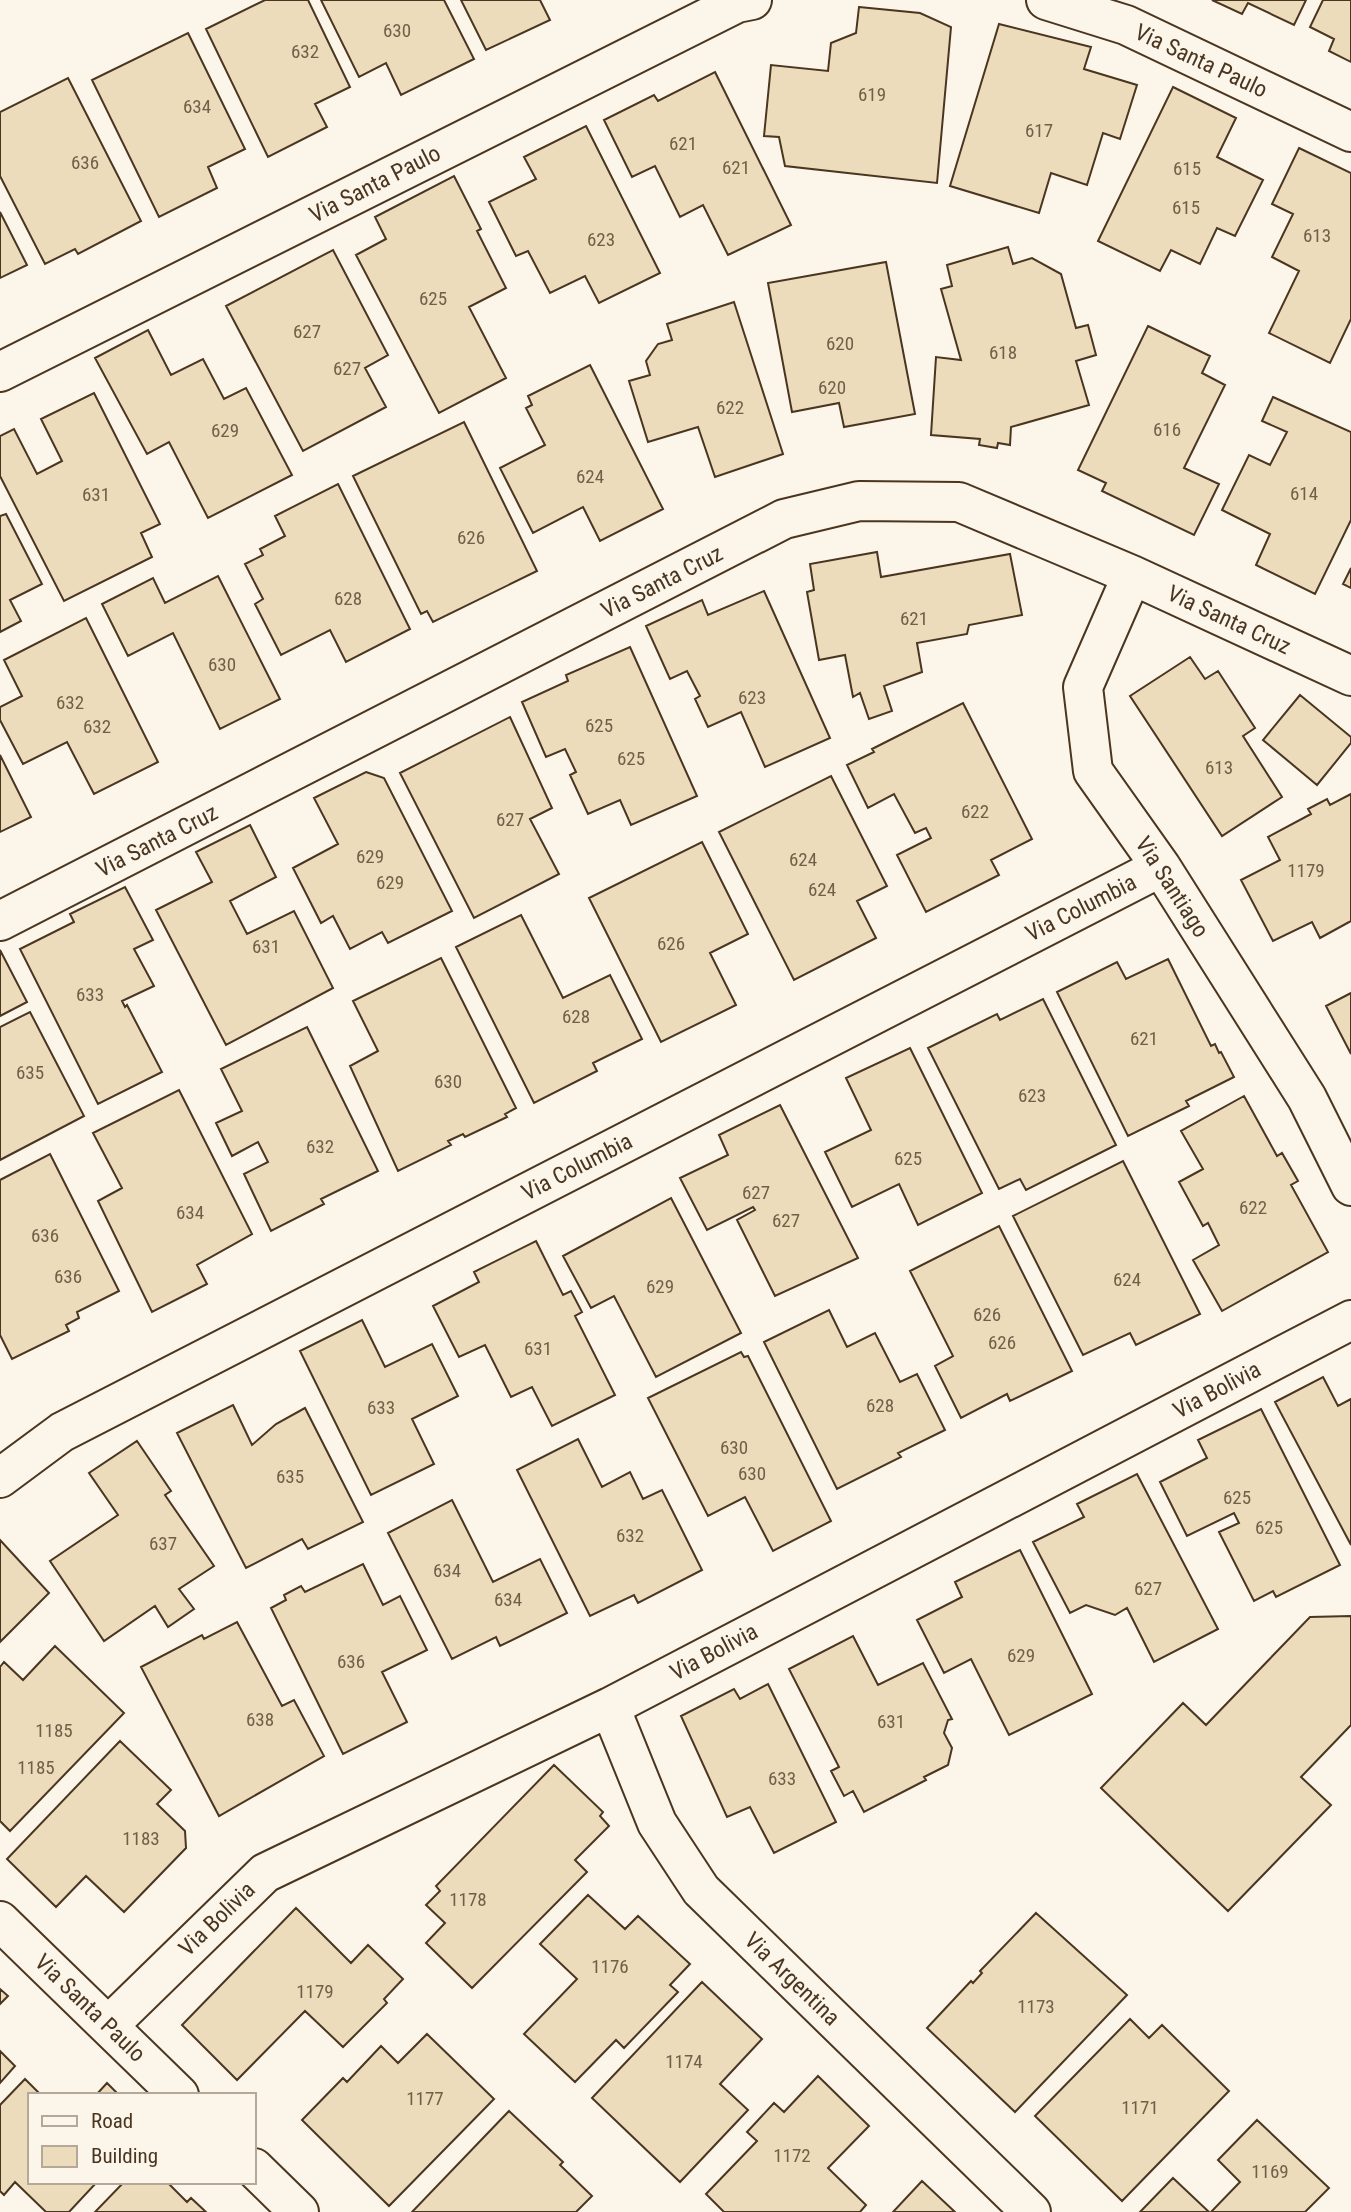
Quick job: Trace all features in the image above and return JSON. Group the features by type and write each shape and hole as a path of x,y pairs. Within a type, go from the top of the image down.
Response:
{"street":[{"name":"Via Santa Paulo","path":"0,372 737,3 752,0"},
{"name":"Via Santa Paulo","path":"1046,0 1126,25 1351,132"},
{"name":"Via Santa Cruz","path":"0,921 784,519 859,501 960,502 1132,575 1351,676"},
{"name":"Via Santiago","path":"1132,575 1083,687 1093,771 1161,867 1307,1098 1351,1185"},
{"name":"Via Columbia","path":"0,1478 62,1432 1161,867"},
{"name":"Via Bolivia","path":"109,2025 265,1873 610,1707 1351,1320"},
{"name":"Via Argentina","path":"610,1707 657,1823 701,1890 1031,2212"},
{"name":"Via Santa Paulo","path":"0,1920 177,2093"},
{"path":"256,2170 299,2212"}],"building":[{"path":"265,0 308,0 350,87 315,104 327,127 268,157 206,29"},
{"path":"321,0 444,0 474,59 401,95 386,63 359,77"},
{"path":"461,0 540,0 550,20 486,50"},
{"path":"1212,0 1306,0 1294,25 1248,3 1242,14"},
{"path":"1323,0 1351,0 1351,62 1329,51 1334,39 1310,27"},
{"path":"859,7 920,13 951,27 937,183 785,166 779,137 764,136 771,65 828,71 831,43 856,33"},
{"path":"999,24 1091,47 1084,69 1137,85 1120,139 1103,133 1087,185 1051,173 1039,213 950,186"},
{"path":"188,33 245,149 208,167 217,188 159,217 92,80"},
{"path":"715,72 791,225 728,255 703,205 680,217 655,166 632,177 604,120 654,95 658,101"},
{"path":"68,78 141,221 78,254 75,249 45,264 0,176 0,112"},
{"path":"1173,87 1236,118 1217,157 1263,180 1235,236 1217,228 1200,264 1171,250 1160,271 1098,241"},
{"path":"586,126 660,273 599,303 585,276 550,293 528,251 516,256 489,202 536,179 524,157"},
{"path":"1299,148 1351,173 1351,319 1330,363 1269,333 1299,271 1272,257 1293,214 1272,204"},
{"path":"454,176 481,229 477,231 506,288 469,307 506,378 439,413 356,255 386,239 375,217"},
{"path":"0,212 27,265 0,278"},
{"path":"1008,247 1013,264 1032,258 1061,274 1076,328 1088,325 1096,355 1076,361 1089,405 1011,427 1010,445 998,443 997,448 979,445 980,439 931,435 936,357 961,360 941,289 952,286 947,265"},
{"path":"333,250 388,355 365,368 386,407 303,451 226,306"},
{"path":"886,262 915,414 844,427 839,403 792,412 768,283"},
{"path":"734,302 783,454 715,477 698,427 648,442 629,381 650,375 646,361 658,344 672,340 667,324"},
{"path":"1148,326 1210,356 1202,373 1225,385 1184,468 1219,484 1194,535 1102,491 1106,483 1078,470"},
{"path":"148,330 171,375 203,359 224,399 246,388 292,475 208,518 169,442 147,454 95,358"},
{"path":"590,365 663,509 600,541 583,507 533,533 500,468 545,445 526,408 532,405 528,396"},
{"path":"94,393 160,524 141,533 152,557 64,601 0,476 0,436 14,429 37,474 62,461 41,419"},
{"path":"1273,397 1351,432 1351,520 1315,594 1256,565 1270,534 1222,510 1249,455 1270,465 1287,432 1262,421"},
{"path":"464,422 537,571 433,622 427,611 421,614 353,476"},
{"path":"338,484 410,629 346,662 330,630 281,655 255,604 263,599 245,564 263,555 260,549 285,536 275,516"},
{"path":"6,514 42,584 10,600 21,621 0,632 0,516"},
{"path":"877,552 881,577 1010,554 1022,615 969,625 967,634 917,643 922,672 884,686 892,711 869,719 860,693 853,697 845,655 819,660 807,592 814,590 810,564"},
{"path":"1351,568 1351,588 1343,584"},
{"path":"218,576 280,699 220,729 173,633 128,656 102,604 153,578 165,603"},
{"path":"764,591 830,738 765,767 741,712 708,727 695,699 700,696 687,671 670,679 646,626 702,600 708,615"},
{"path":"86,618 158,762 94,794 67,742 23,764 0,720 0,707 22,696 4,660"},
{"path":"630,647 697,796 631,825 620,800 588,814 570,775 576,772 565,749 546,757 522,702 568,681 566,675"},
{"path":"1190,657 1205,679 1218,671 1255,728 1243,736 1282,797 1222,836 1130,696"},
{"path":"1300,695 1351,737 1351,743 1317,785 1263,740"},
{"path":"963,703 1032,839 991,860 999,875 926,912 897,855 931,838 926,828 915,833 894,794 868,808 847,765 874,752 872,749"},
{"path":"510,717 552,808 530,819 559,874 474,918 400,773"},
{"path":"0,755 31,817 0,832"},
{"path":"366,772 384,778 452,911 388,943 382,932 350,949 333,916 321,923 293,868 338,844 314,798"},
{"path":"831,776 887,886 857,901 876,938 794,980 719,832"},
{"path":"1351,794 1351,921 1320,938 1312,922 1273,941 1241,880 1280,860 1268,837 1311,814 1308,809 1327,799 1330,805"},
{"path":"250,825 276,877 230,901 247,934 294,911 333,988 226,1045 156,910 212,882 196,852"},
{"path":"702,842 748,934 710,953 736,1005 661,1042 589,898"},
{"path":"125,887 153,940 134,949 154,986 122,1001 125,1007 127,1005 162,1072 98,1104 20,949 74,922 70,914"},
{"path":"521,915 563,998 610,975 642,1039 593,1063 597,1071 534,1103 456,947"},
{"path":"0,950 27,1002 0,1016"},
{"path":"441,958 516,1108 505,1114 507,1117 465,1137 463,1134 448,1141 451,1145 398,1171 350,1066 378,1051 353,1001"},
{"path":"1168,959 1211,1046 1215,1044 1219,1053 1221,1052 1234,1077 1186,1101 1189,1106 1128,1136 1057,992 1117,962 1126,979"},
{"path":"1351,993 1351,1054 1326,1006"},
{"path":"1043,999 1116,1145 1026,1190 1020,1179 999,1189 928,1048 997,1014 1000,1020"},
{"path":"30,1012 84,1116 0,1160 0,1027"},
{"path":"307,1027 378,1171 321,1199 324,1204 271,1231 244,1174 268,1162 258,1142 232,1156 216,1123 242,1111 221,1069"},
{"path":"910,1048 982,1193 918,1225 899,1184 852,1207 825,1152 871,1130 846,1078"},
{"path":"179,1090 252,1234 197,1265 207,1284 152,1312 98,1201 122,1188 93,1133"},
{"path":"1244,1096 1277,1156 1282,1153 1298,1181 1291,1185 1328,1252 1222,1311 1193,1260 1219,1245 1208,1223 1203,1226 1179,1182 1203,1169 1181,1131"},
{"path":"780,1105 858,1258 775,1296 737,1220 755,1210 753,1207 707,1230 680,1178 728,1155 719,1135"},
{"path":"50,1154 119,1291 77,1312 79,1318 66,1325 69,1331 12,1359 0,1335 0,1180"},
{"path":"1123,1161 1200,1314 1136,1345 1130,1333 1083,1355 1013,1216"},
{"path":"671,1198 741,1333 656,1377 614,1296 591,1308 563,1256"},
{"path":"999,1226 1072,1371 1010,1401 1007,1394 961,1418 935,1366 953,1356 910,1271"},
{"path":"536,1241 563,1295 571,1291 582,1312 575,1316 615,1395 552,1426 532,1387 511,1397 485,1345 459,1357 433,1306 479,1282 474,1272"},
{"path":"829,1310 847,1347 875,1333 900,1382 917,1374 945,1430 898,1453 901,1457 837,1489 764,1342"},
{"path":"362,1320 385,1367 432,1344 458,1396 412,1419 434,1464 371,1495 300,1351"},
{"path":"741,1352 744,1357 748,1356 831,1521 773,1551 745,1497 708,1516 648,1398"},
{"path":"1323,1377 1338,1406 1351,1399 1351,1545 1275,1402"},
{"path":"233,1405 252,1445 276,1424 305,1408 363,1522 308,1549 302,1539 246,1568 177,1433"},
{"path":"1261,1409 1340,1565 1276,1597 1273,1591 1254,1601 1219,1532 1239,1523 1234,1513 1187,1536 1160,1482 1207,1458 1198,1440"},
{"path":"578,1439 602,1487 630,1472 643,1499 662,1490 702,1570 638,1603 634,1595 590,1616 517,1470"},
{"path":"137,1441 171,1491 165,1495 214,1566 179,1589 194,1609 168,1627 155,1606 104,1641 50,1561 118,1515 89,1473"},
{"path":"1137,1474 1218,1629 1154,1662 1127,1608 1115,1615 1086,1605 1070,1613 1033,1542 1084,1517 1077,1504"},
{"path":"452,1500 493,1582 540,1559 567,1613 500,1646 496,1637 452,1659 388,1533"},
{"path":"0,1540 49,1593 0,1642"},
{"path":"1020,1550 1092,1694 1009,1735 971,1659 944,1673 917,1620 962,1597 955,1582"},
{"path":"363,1564 383,1605 400,1596 427,1650 382,1672 407,1722 343,1754 271,1608 286,1600 284,1595 301,1586 305,1592"},
{"path":"1351,1616 1351,1725 1301,1777 1331,1805 1228,1911 1101,1788 1183,1703 1206,1725 1310,1617"},
{"path":"237,1622 282,1706 294,1700 324,1756 219,1816 141,1667 202,1635 204,1639"},
{"path":"853,1636 878,1685 923,1663 952,1719 948,1720 944,1733 952,1748 948,1765 924,1777 926,1780 864,1812 853,1791 844,1796 831,1771 839,1767 789,1669"},
{"path":"55,1646 124,1713 10,1831 0,1821 0,1667 4,1662 23,1680"},
{"path":"768,1684 836,1822 774,1853 750,1807 727,1817 681,1716 734,1689 740,1699"},
{"path":"120,1741 171,1790 157,1804 185,1831 186,1848 124,1912 86,1876 56,1907 7,1859"},
{"path":"554,1765 603,1812 600,1816 609,1826 575,1860 587,1872 472,1988 426,1943 445,1923 426,1905 440,1891 436,1886"},
{"path":"588,1895 625,1929 638,1916 690,1964 670,1985 678,1992 624,2048 616,2040 575,2082 524,2034 577,1979 540,1944"},
{"path":"296,1908 351,1963 368,1945 403,1979 384,1999 387,2003 343,2047 305,2011 237,2080 182,2025"},
{"path":"1036,1913 1127,1995 1015,2112 927,2028 971,1981 973,1983 982,1973 980,1971"},
{"path":"702,1982 762,2039 720,2084 748,2110 680,2182 592,2098"},
{"path":"0,1989 8,1996 0,2004"},
{"path":"1130,2019 1149,2038 1162,2025 1229,2091 1122,2201 1035,2116"},
{"path":"427,2034 494,2099 389,2206 302,2120 343,2078 347,2082 381,2046 398,2063"},
{"path":"0,2051 15,2066 0,2083"},
{"path":"818,2076 869,2126 828,2168 866,2205 860,2212 724,2212 706,2194 757,2141 747,2132 774,2103 784,2112"},
{"path":"25,2079 39,2093 28,2093 28,2184 95,2184 69,2212 46,2212 15,2182 4,2195 0,2191 0,2105"},
{"path":"107,2083 117,2093 98,2093"},
{"path":"509,2111 563,2162 560,2165 592,2196 576,2212 412,2212"},
{"path":"1257,2120 1329,2188 1305,2212 1211,2212 1240,2182 1218,2160"},
{"path":"1173,2178 1209,2212 1140,2212"},
{"path":"922,2181 955,2212 893,2212"},
{"path":"122,2184 169,2184 187,2202 191,2198 206,2212 95,2212"}]}
